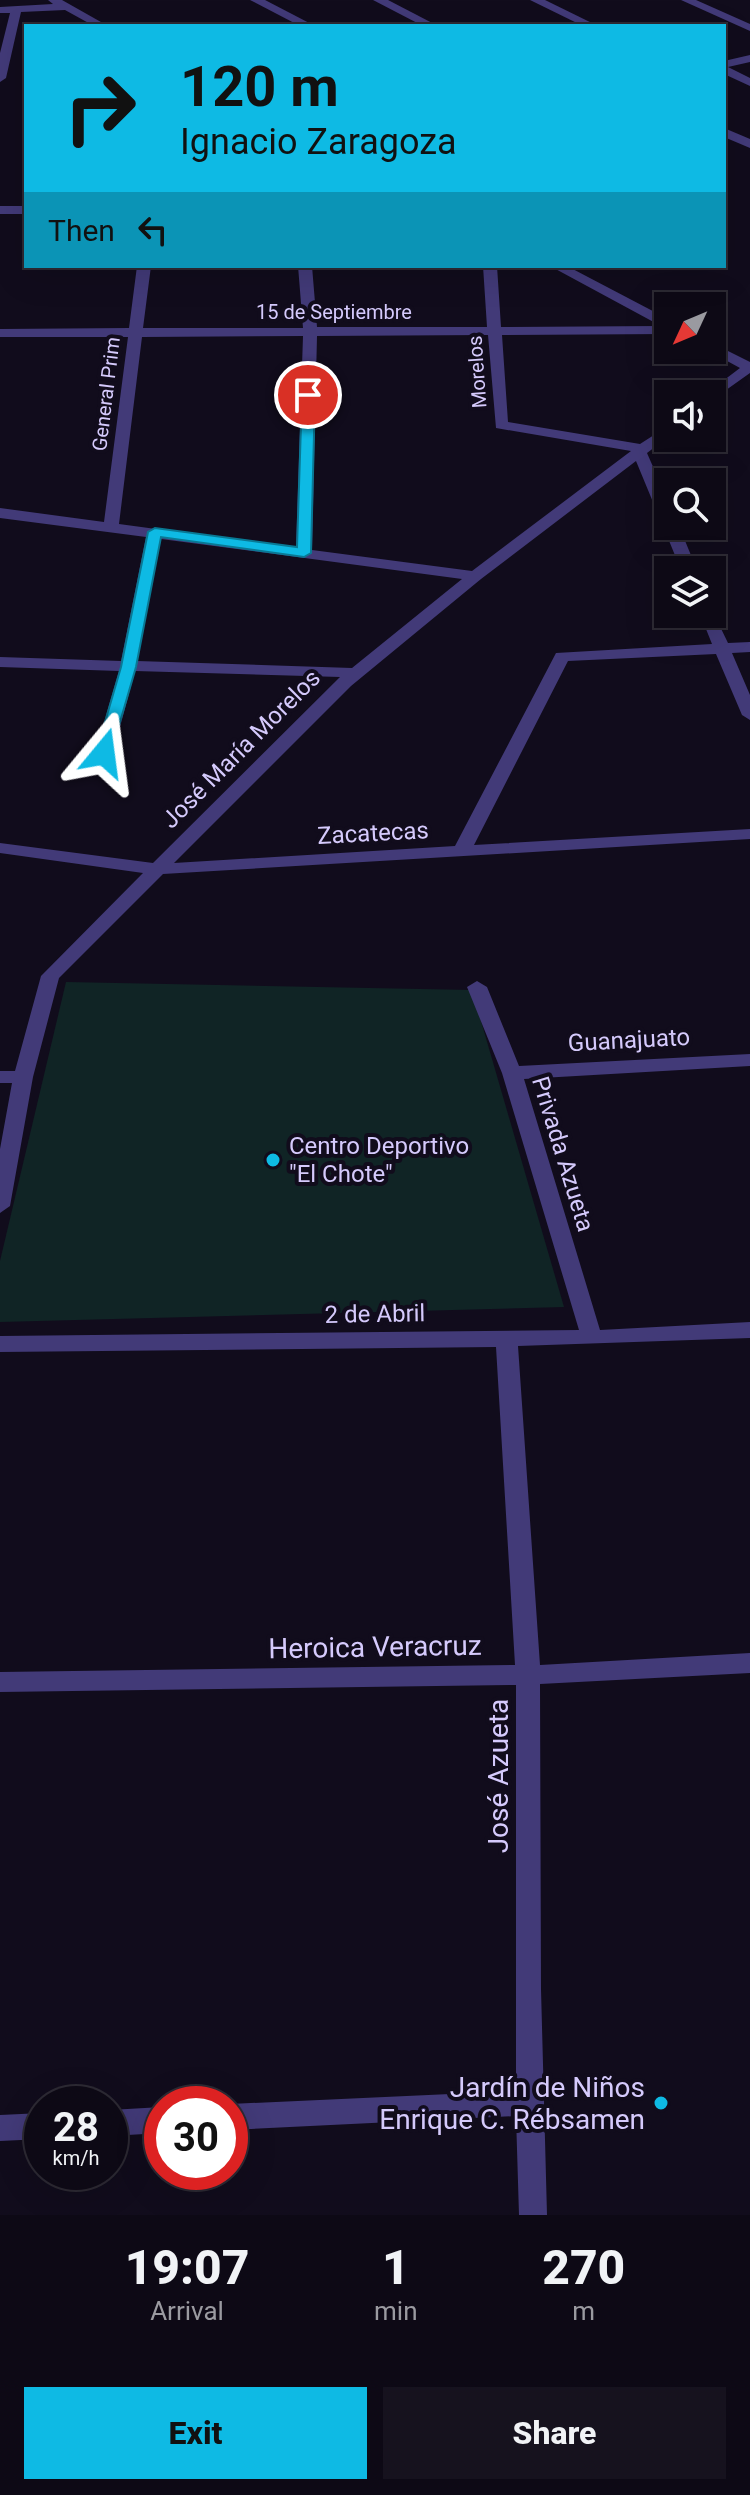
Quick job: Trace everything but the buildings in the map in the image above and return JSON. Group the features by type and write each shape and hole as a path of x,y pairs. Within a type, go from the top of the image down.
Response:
{"street":[{"path":"54,0 98,24"},
{"path":"256,0 305,24"},
{"path":"379,0 428,24"},
{"path":"536,0 588,24"},
{"path":"687,0 750,28"},
{"path":"0,10 65,7"},
{"path":"0,78 16,10"},
{"path":"726,67 750,58"},
{"path":"726,69 750,82"},
{"path":"726,133 750,144"},
{"path":"0,210 24,210"},
{"name":"General Prim","path":"111,526 144,268"},
{"path":"304,553 310,332 305,268"},
{"name":"Morelos","path":"490,268 501,425 642,451"},
{"path":"561,268 654,319"},
{"name":"15 de Septiembre","path":"0,333 654,327"},
{"path":"726,355 749,367 726,385"},
{"name":"José María Morelos","path":"0,1206 23,1077 50,976 356,673 475,576 654,441"},
{"path":"642,451 654,482"},
{"path":"0,513 475,576"},
{"path":"104,753 128,667 155,532"},
{"path":"714,628 750,715"},
{"path":"461,852 562,656 750,647"},
{"path":"0,662 356,673"},
{"name":"Zacatecas","path":"0,848 156,869 750,834"},
{"name":"Privada Azueta","path":"477,987 512,1073 592,1338"},
{"name":"Guanajuato","path":"512,1073 750,1060"},
{"path":"0,1077 23,1077"},
{"name":"2 de Abril","path":"0,1344 592,1338 750,1330"},
{"name":"José Azueta","path":"506,1338 528,1675 529,2103 533,2215"},
{"name":"Heroica Veracruz","path":"0,1682 528,1675 750,1663"},
{"path":"248,2116 529,2103"},
{"path":"0,2128 24,2127"}],"green space":[{"name":"Centro Deportivo \"El Chote\"","path":"66,982 472,990 564,1307 0,1322 0,1261"}],"place":[{"name":"Centro Deportivo \"El Chote\"","path":"273,1160"},
{"name":"Jardín de Niños Enrique C. Rébsamen","path":"661,2103"}],"route":[{"path":"104,753 128,667 155,532 304,553 308,395"}]}
